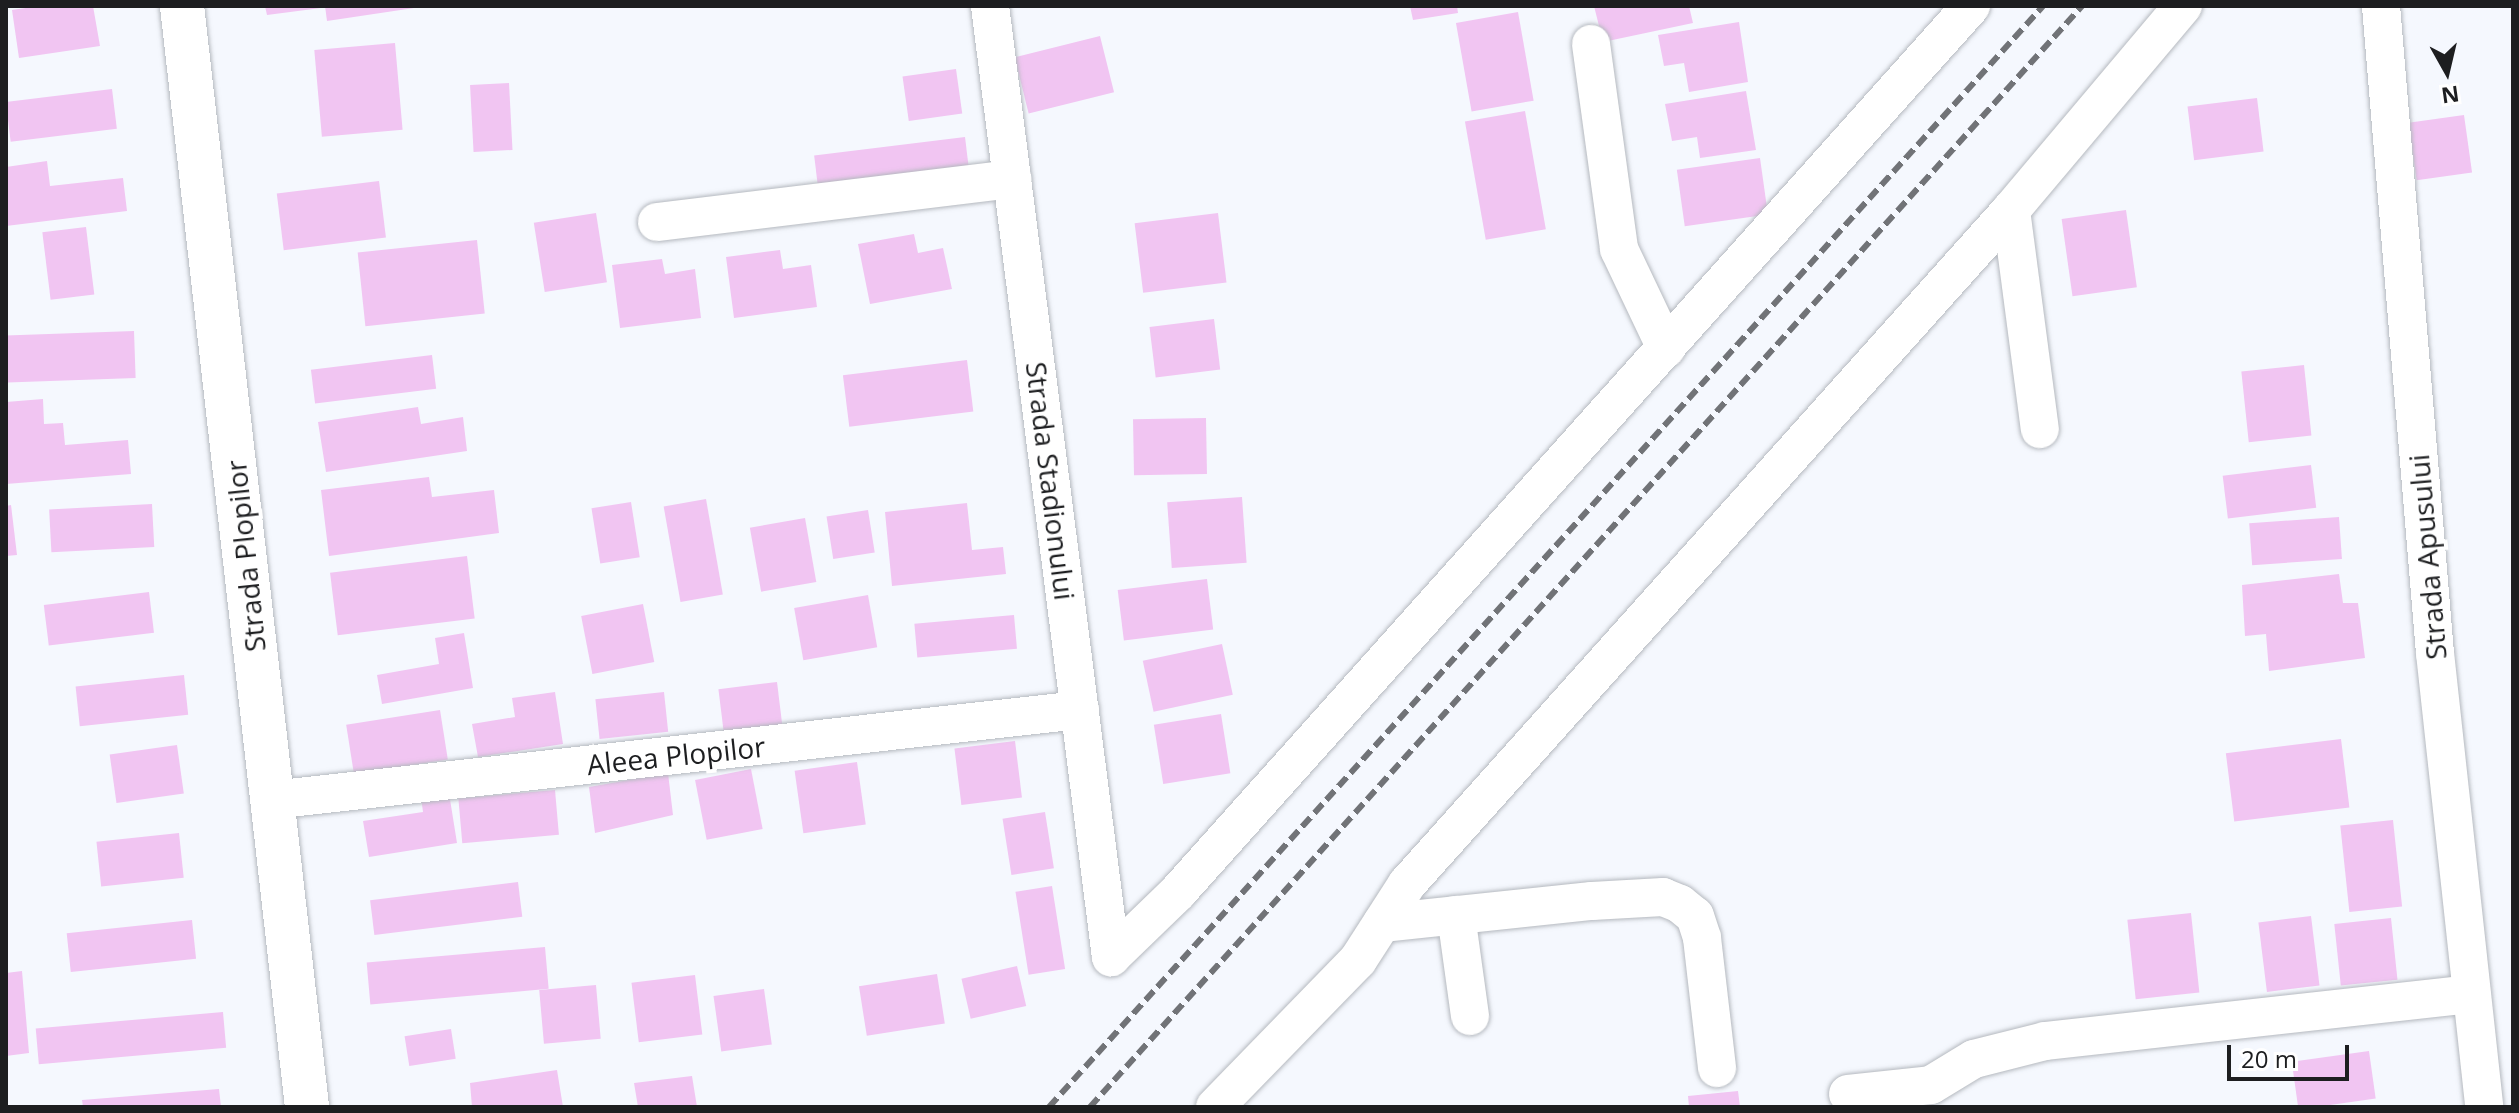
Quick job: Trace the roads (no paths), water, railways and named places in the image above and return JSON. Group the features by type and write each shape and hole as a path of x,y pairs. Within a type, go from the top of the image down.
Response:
{"street":[{"name":"Strada Plopilor","path":"182,6 307,1107"},
{"name":"Strada Stadionului","path":"990,6 1111,957 1178,892 1666,348"},
{"path":"1591,44 1619,249 1666,348 1971,6"},
{"path":"1215,1107 1358,960 1407,884 2011,210 2183,6"},
{"name":"Strada Apusului","path":"2381,6 2435,653 2484,1107"},
{"path":"657,222 1012,179"},
{"path":"2011,210 2040,429"},
{"name":"Aleea Plopilor","path":"272,800 1080,710"},
{"path":"1382,923 1663,897 1680,904 1695,916 1702,938 1717,1068"},
{"path":"1456,915 1470,1016"},
{"path":"1848,1094 1931,1085 1974,1059 2045,1041 2471,994"}],"railway":[{"path":"1049,1107 2043,6"},
{"path":"1090,1107 2082,6"}]}
